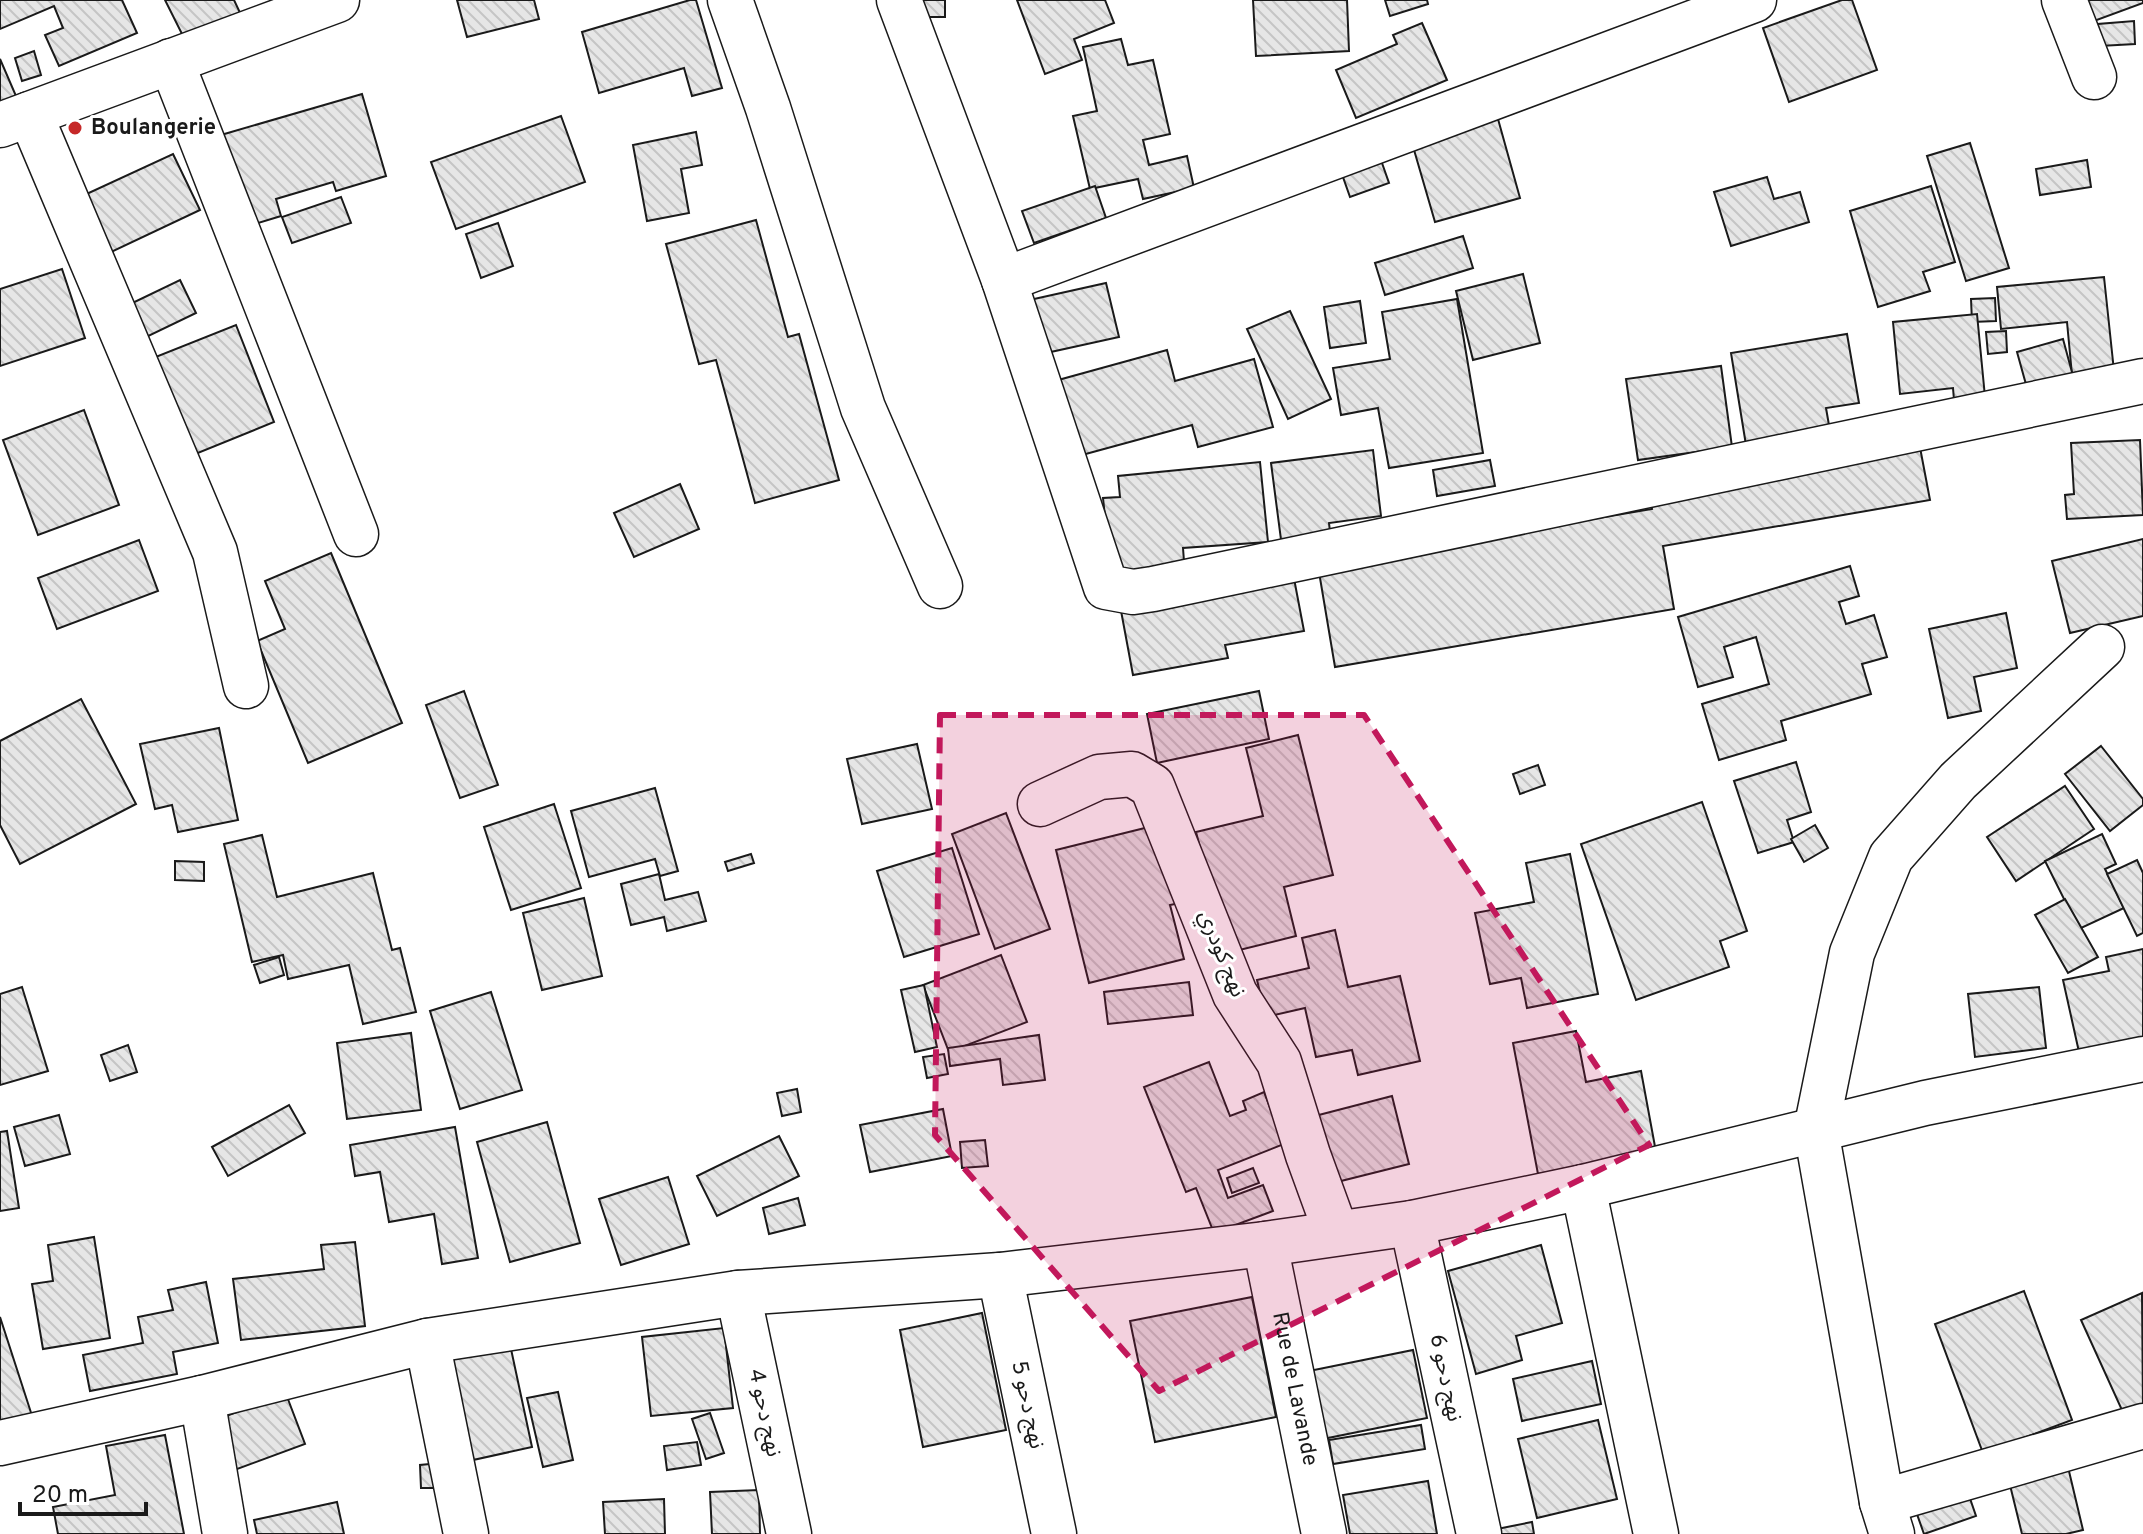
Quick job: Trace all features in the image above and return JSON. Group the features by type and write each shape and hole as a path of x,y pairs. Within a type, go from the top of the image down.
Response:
{"street":[{"path":"246,686 215,552 15,119 337,0"},
{"path":"730,0 768,108 863,408 940,586"},
{"path":"899,0 1004,280 1106,587 1133,592 2143,381"},
{"path":"1004,280 1754,0"},
{"path":"2064,0 2094,77"},
{"path":"171,61 356,534"},
{"path":"2102,647 1958,781 1891,857 1852,953 1816,1130 1887,1518 2143,1426"},
{"name":"نهج كودري","path":"1040,804 1099,777 1132,774 1152,786 1235,994 1279,1062 1336,1232"},
{"path":"0,1443 202,1398 427,1341 738,1293 1000,1275 1265,1244 1412,1223 1583,1187 1925,1103 2143,1059"},
{"path":"1583,1187 1656,1534"},
{"name":"نهج دحو 6","path":"1412,1223 1479,1534"},
{"name":"Rue de Lavande","path":"1265,1244 1324,1534"},
{"name":"نهج دحو 5","path":"1000,1275 1054,1534"},
{"name":"نهج دحو 4","path":"738,1293 789,1534"},
{"path":"427,1341 466,1534"},
{"path":"202,1398 225,1534"}],"highlighted area":[{"path":"940,715 1364,715 1649,1145 1159,1391 935,1135"}],"building":[{"path":"0,0 122,0 137,33 59,66 45,35 63,28 54,6 0,29"},
{"path":"165,0 234,0 242,17 187,44"},
{"path":"457,0 534,0 539,19 467,37"},
{"path":"696,0 722,88 692,96 684,68 599,93 582,32"},
{"path":"913,0 945,0 945,17 913,17"},
{"path":"1017,0 1105,0 1114,23 1074,39 1082,60 1045,74"},
{"path":"1253,0 1347,0 1349,51 1256,56"},
{"path":"1385,0 1427,0 1428,4 1390,16"},
{"path":"1842,0 1852,0 1877,70 1789,102 1763,28"},
{"path":"2065,0 2143,0 2143,3 2075,28"},
{"path":"2134,21 2135,44 2100,46 2098,24"},
{"path":"1422,23 1447,80 1356,118 1336,70 1397,44 1393,35"},
{"path":"1121,39 1128,65 1153,60 1170,134 1143,140 1149,165 1187,156 1194,188 1143,199 1138,179 1090,189 1073,116 1097,111 1083,47"},
{"path":"34,51 41,75 22,81 15,58"},
{"path":"0,59 16,96 0,103"},
{"path":"362,94 386,176 336,191 333,182 276,199 281,216 248,226 221,135"},
{"path":"561,116 585,182 456,229 431,162"},
{"path":"1498,119 1520,198 1435,222 1412,143"},
{"path":"696,132 702,165 681,169 689,213 647,221 633,145"},
{"path":"1970,143 2009,268 1966,281 1927,156"},
{"path":"1376,146 1389,183 1350,197 1337,160"},
{"path":"173,154 200,210 107,254 80,197"},
{"path":"2087,160 2091,187 2040,195 2036,169"},
{"path":"1767,177 1774,199 1800,192 1809,222 1731,246 1714,192"},
{"path":"1095,186 1106,218 1034,243 1022,211"},
{"path":"1931,186 1955,262 1923,272 1930,291 1878,307 1850,211"},
{"path":"341,197 351,223 292,243 282,217"},
{"path":"756,220 788,337 799,334 839,480 755,503 716,360 699,364 666,244"},
{"path":"498,223 513,266 481,278 466,234"},
{"path":"1463,236 1473,268 1385,295 1375,263"},
{"path":"62,269 85,338 0,366 0,289"},
{"path":"1523,274 1540,343 1473,360 1456,291"},
{"path":"2104,277 2114,371 2072,375 2067,322 2001,329 1997,287"},
{"path":"180,280 196,313 138,341 122,308"},
{"path":"1106,283 1119,337 1037,355 1025,301"},
{"path":"1995,298 1996,321 1972,322 1971,299"},
{"path":"1457,299 1483,453 1389,468 1378,408 1341,415 1333,368 1390,359 1382,312"},
{"path":"1360,301 1366,343 1330,348 1324,307"},
{"path":"1290,311 1331,399 1288,419 1247,329"},
{"path":"1977,314 1985,397 1954,400 1953,388 1900,394 1893,322"},
{"path":"236,325 274,422 188,457 148,360"},
{"path":"2006,331 2007,352 1988,354 1986,332"},
{"path":"1847,334 1859,403 1826,408 1830,431 1746,445 1731,353"},
{"path":"2063,339 2073,376 2027,388 2017,352"},
{"path":"1167,350 1175,381 1254,359 1273,427 1198,447 1192,425 1071,458 1051,382"},
{"path":"1721,366 1732,447 1638,460 1626,379"},
{"path":"84,410 119,505 38,535 3,440"},
{"path":"1918,437 1930,500 1663,546 1674,609 1335,667 1318,566 1652,509 1647,484"},
{"path":"2140,440 2143,515 2067,519 2065,495 2074,494 2071,443"},
{"path":"1373,450 1381,516 1329,523 1332,549 1283,555 1271,463"},
{"path":"1490,460 1495,486 1437,496 1433,470"},
{"path":"1260,462 1268,542 1183,548 1185,575 1112,582 1103,498 1120,497 1118,476"},
{"path":"680,484 699,529 634,557 614,513"},
{"path":"2143,539 2143,616 2070,633 2052,561"},
{"path":"139,540 158,591 57,629 38,578"},
{"path":"331,553 402,723 308,763 257,641 285,629 265,581"},
{"path":"1850,566 1859,596 1839,602 1846,624 1874,615 1887,657 1862,664 1871,694 1781,721 1786,740 1719,760 1702,704 1769,684 1756,637 1724,647 1733,677 1698,687 1678,617"},
{"path":"1292,568 1304,631 1225,645 1228,658 1133,675 1119,600"},
{"path":"2006,613 2017,668 1974,677 1981,711 1948,718 1929,629"},
{"path":"464,691 498,785 460,798 426,705"},
{"path":"1259,691 1269,739 1157,763 1147,714"},
{"path":"81,699 136,804 20,864 0,825 0,741"},
{"path":"219,728 238,820 178,832 172,805 155,809 140,744"},
{"path":"1298,735 1333,875 1284,887 1296,936 1227,953 1196,832 1263,816 1246,748"},
{"path":"917,744 932,809 862,824 847,759"},
{"path":"2101,746 2143,799 2143,805 2110,831 2065,774"},
{"path":"1796,762 1811,812 1787,820 1794,842 1758,853 1734,781"},
{"path":"1538,765 1545,785 1520,794 1513,774"},
{"path":"2065,786 2094,829 2016,881 1987,837"},
{"path":"655,788 678,871 660,876 655,859 589,877 571,811"},
{"path":"1702,802 1747,931 1720,941 1729,967 1636,1000 1581,844"},
{"path":"554,804 581,888 511,910 484,827"},
{"path":"1006,813 1050,929 995,949 952,834"},
{"path":"1161,824 1180,903 1170,905 1184,959 1089,983 1056,850"},
{"path":"1815,825 1828,848 1804,862 1791,839"},
{"path":"2102,834 2116,864 2105,869 2124,908 2079,929 2045,861"},
{"path":"262,835 277,897 373,873 392,950 400,948 416,1012 363,1024 349,965 288,979 283,955 252,962 224,844"},
{"path":"952,848 979,934 904,957 877,871"},
{"path":"751,854 754,863 728,871 725,862"},
{"path":"1570,854 1598,994 1527,1008 1521,978 1490,984 1475,913 1534,902 1526,863"},
{"path":"2137,860 2143,873 2143,933 2137,936 2107,874"},
{"path":"175,861 204,862 204,881 175,880"},
{"path":"659,874 665,900 698,892 706,921 667,931 664,917 631,925 621,884"},
{"path":"584,898 602,976 542,990 523,913"},
{"path":"2065,899 2098,957 2068,973 2035,915"},
{"path":"1335,930 1348,987 1400,976 1420,1061 1358,1075 1352,1050 1316,1057 1305,1008 1266,1017 1257,980 1309,968 1302,938"},
{"path":"2143,949 2143,1038 2079,1052 2063,980 2109,971 2106,957"},
{"path":"1001,955 1027,1022 949,1052 923,985"},
{"path":"279,957 284,975 260,983 254,965"},
{"path":"1189,982 1193,1015 1108,1024 1104,992"},
{"path":"924,985 937,1047 915,1052 901,990"},
{"path":"22,987 48,1071 0,1085 0,994"},
{"path":"2039,987 2046,1048 1975,1057 1968,994"},
{"path":"491,992 522,1090 460,1109 430,1011"},
{"path":"1576,1031 1586,1082 1641,1071 1656,1152 1538,1174 1513,1043"},
{"path":"411,1033 421,1110 347,1119 337,1043"},
{"path":"1039,1035 1045,1080 1003,1085 1000,1059 950,1066 948,1048"},
{"path":"128,1045 137,1072 110,1081 101,1055"},
{"path":"944,1054 948,1074 927,1078 923,1057"},
{"path":"1209,1062 1230,1116 1246,1110 1243,1101 1264,1092 1284,1144 1218,1170 1228,1198 1263,1185 1273,1211 1214,1233 1196,1188 1186,1192 1144,1087"},
{"path":"797,1089 801,1112 782,1116 777,1093"},
{"path":"1392,1096 1409,1164 1329,1184 1311,1117"},
{"path":"289,1105 305,1133 228,1176 212,1147"},
{"path":"943,1109 952,1156 870,1172 860,1125"},
{"path":"59,1115 70,1154 25,1166 14,1127"},
{"path":"547,1122 580,1243 510,1262 477,1142"},
{"path":"455,1127 478,1258 442,1264 434,1214 389,1222 380,1172 355,1176 350,1145"},
{"path":"7,1131 19,1208 0,1211 0,1132"},
{"path":"779,1136 799,1176 717,1216 697,1176"},
{"path":"985,1140 988,1166 962,1168 960,1142"},
{"path":"1253,1168 1259,1183 1232,1193 1227,1178"},
{"path":"668,1177 689,1244 621,1265 599,1199"},
{"path":"798,1198 805,1225 769,1234 763,1208"},
{"path":"94,1237 110,1338 43,1349 32,1284 53,1281 48,1245"},
{"path":"355,1242 365,1326 241,1340 233,1279 324,1269 321,1245"},
{"path":"1541,1245 1562,1323 1516,1336 1522,1360 1476,1374 1448,1271"},
{"path":"206,1282 218,1343 173,1352 177,1374 90,1391 83,1355 143,1343 138,1317 173,1310 168,1290"},
{"path":"2024,1291 2072,1420 1983,1453 1935,1324"},
{"path":"2142,1293 2143,1411 2126,1419 2081,1320"},
{"path":"1252,1297 1276,1417 1155,1442 1130,1321"},
{"path":"982,1313 1006,1430 923,1447 900,1330"},
{"path":"0,1317 36,1428 0,1440"},
{"path":"724,1328 733,1408 651,1416 642,1337"},
{"path":"508,1335 532,1447 464,1462 440,1349"},
{"path":"1413,1350 1427,1418 1323,1439 1309,1371"},
{"path":"1592,1361 1601,1404 1522,1421 1513,1379"},
{"path":"558,1392 573,1460 543,1467 527,1398"},
{"path":"286,1394 305,1444 229,1472 210,1422"},
{"path":"710,1413 724,1453 706,1459 692,1419"},
{"path":"1598,1420 1617,1499 1537,1518 1518,1439"},
{"path":"1421,1425 1425,1449 1333,1464 1329,1440"},
{"path":"165,1435 184,1534 58,1534 53,1507 115,1495 106,1446"},
{"path":"697,1442 701,1465 667,1470 664,1446"},
{"path":"440,1463 441,1488 421,1488 420,1465"},
{"path":"2068,1467 2083,1530 2066,1534 2022,1534 2009,1481"},
{"path":"1428,1481 1437,1534 1350,1534 1343,1495"},
{"path":"1964,1481 1976,1516 1924,1534 1912,1500"},
{"path":"759,1490 760,1534 712,1534 710,1492"},
{"path":"664,1499 665,1534 605,1534 603,1502"},
{"path":"337,1502 344,1534 257,1534 254,1520"},
{"path":"1532,1522 1534,1534 1498,1534 1497,1529"}],"place":[{"name":"Boulangerie","path":"75,128"}]}
